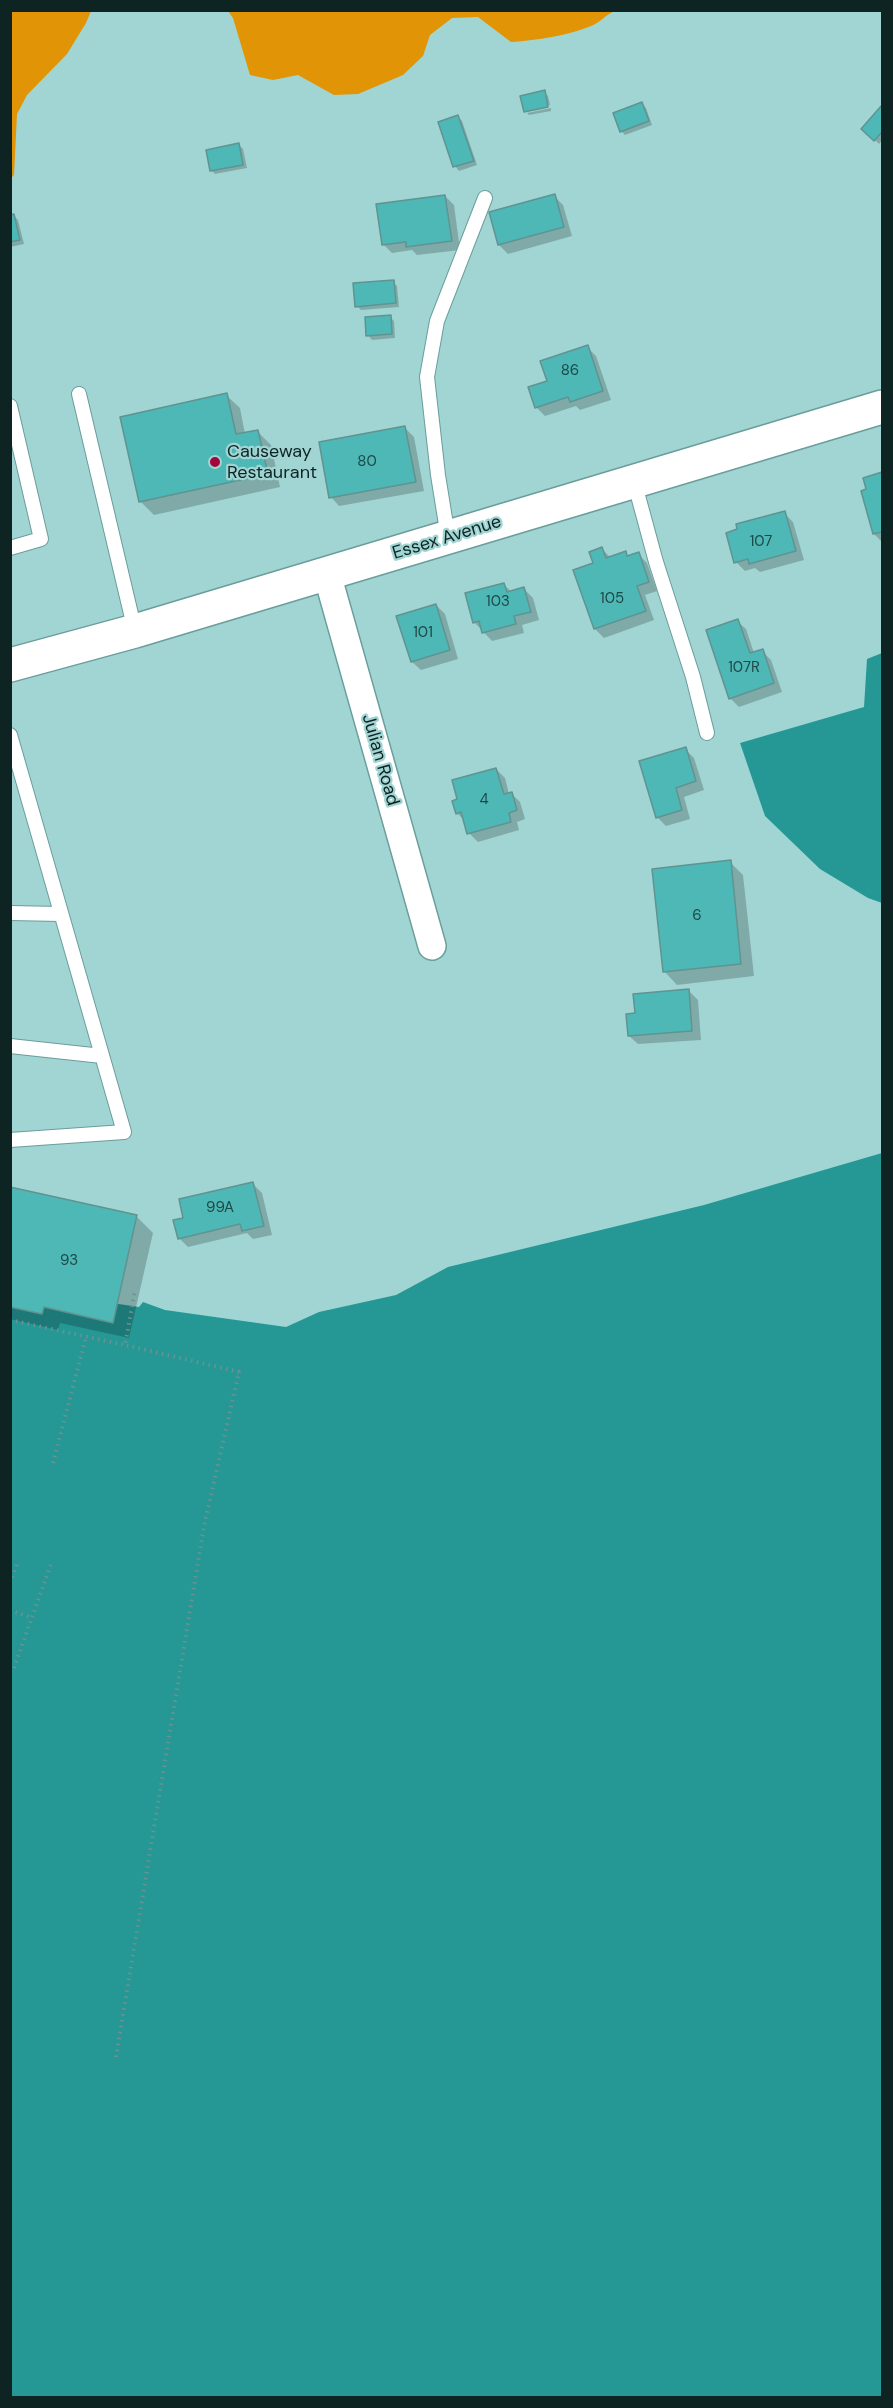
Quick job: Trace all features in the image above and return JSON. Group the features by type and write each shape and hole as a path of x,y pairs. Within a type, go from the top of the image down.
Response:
{"street":[{"name":"Essex Avenue","path":"10,665 135,632 882,407"},
{"name":"Julian Road","path":"327,574 432,946"}],"lane":[{"path":"448,537 438,475 427,377 437,321 484,198"},
{"path":"79,394 135,632"},
{"path":"10,406 41,539 10,548"},
{"path":"634,481 656,562 693,677 707,733"},
{"path":"10,735 124,1132 10,1140"},
{"path":"10,913 61,914"},
{"path":"10,1046 102,1056"}],"path":[{"path":"125,1345 135,1290"},
{"path":"10,1320 239,1372 204,1526 116,2057"},
{"path":"53,1463 86,1337"},
{"path":"10,1583 17,1564"},
{"path":"14,1668 51,1564"},
{"path":"10,1610 32,1618"}],"shaded area":[{"path":"11,10 91,11 67,54 27,95 17,114 14,175 11,178"},
{"path":"228,11 615,11 594,25 572,32 542,39 511,42 478,17 452,18 430,35 423,56 403,75 358,94 334,95 298,75 273,80 250,75 233,18"}],"water":[{"path":"882,653 882,903 868,898 820,869 765,816 740,743 864,707 867,659"},
{"path":"882,1153 882,2397 11,2397 10,1276 58,1295 139,1307 143,1302 165,1310 286,1327 319,1312 396,1295 448,1267 704,1205"}],"building":[{"path":"545,90 548,107 524,112 520,96"},
{"path":"642,102 649,121 620,132 613,113"},
{"path":"882,105 882,132 874,141 861,129"},
{"path":"458,115 474,161 453,167 438,122"},
{"path":"239,143 243,165 210,171 206,150"},
{"path":"555,194 564,227 498,245 489,212"},
{"path":"445,195 452,241 406,247 406,242 382,245 376,204"},
{"path":"14,214 20,240 10,242 10,215"},
{"path":"394,280 396,303 355,307 353,283"},
{"path":"391,315 392,334 366,336 365,317"},
{"path":"588,345 603,391 570,402 568,397 535,408 528,387 547,381 540,361"},
{"path":"227,393 236,434 258,430 268,474 139,502 120,417"},
{"path":"405,426 416,482 329,498 319,442"},
{"path":"882,472 882,532 873,534 861,491 866,489 863,478"},
{"path":"785,511 796,551 749,564 748,559 734,563 726,533 737,529 736,524"},
{"path":"602,547 606,558 626,551 627,556 639,552 649,582 637,586 646,611 594,629 573,570 593,563 589,552"},
{"path":"504,583 507,592 524,587 531,612 514,616 516,624 482,633 479,621 473,623 465,593"},
{"path":"436,604 450,650 411,662 396,616"},
{"path":"738,619 750,653 763,649 774,683 729,699 706,630"},
{"path":"686,747 696,781 676,788 682,810 656,818 639,761"},
{"path":"496,768 504,794 512,792 517,810 509,813 511,822 467,834 461,812 456,814 452,801 457,799 452,780"},
{"path":"731,860 741,964 663,972 652,869"},
{"path":"689,989 692,1031 628,1036 626,1014 635,1013 633,994"},
{"path":"253,1182 264,1226 242,1231 240,1224 178,1239 173,1220 183,1218 179,1199"},
{"path":"10,1187 137,1215 113,1323 44,1307 42,1314 10,1307"}],"place":[{"name":"Causeway Restaurant","path":"215,462"}]}
